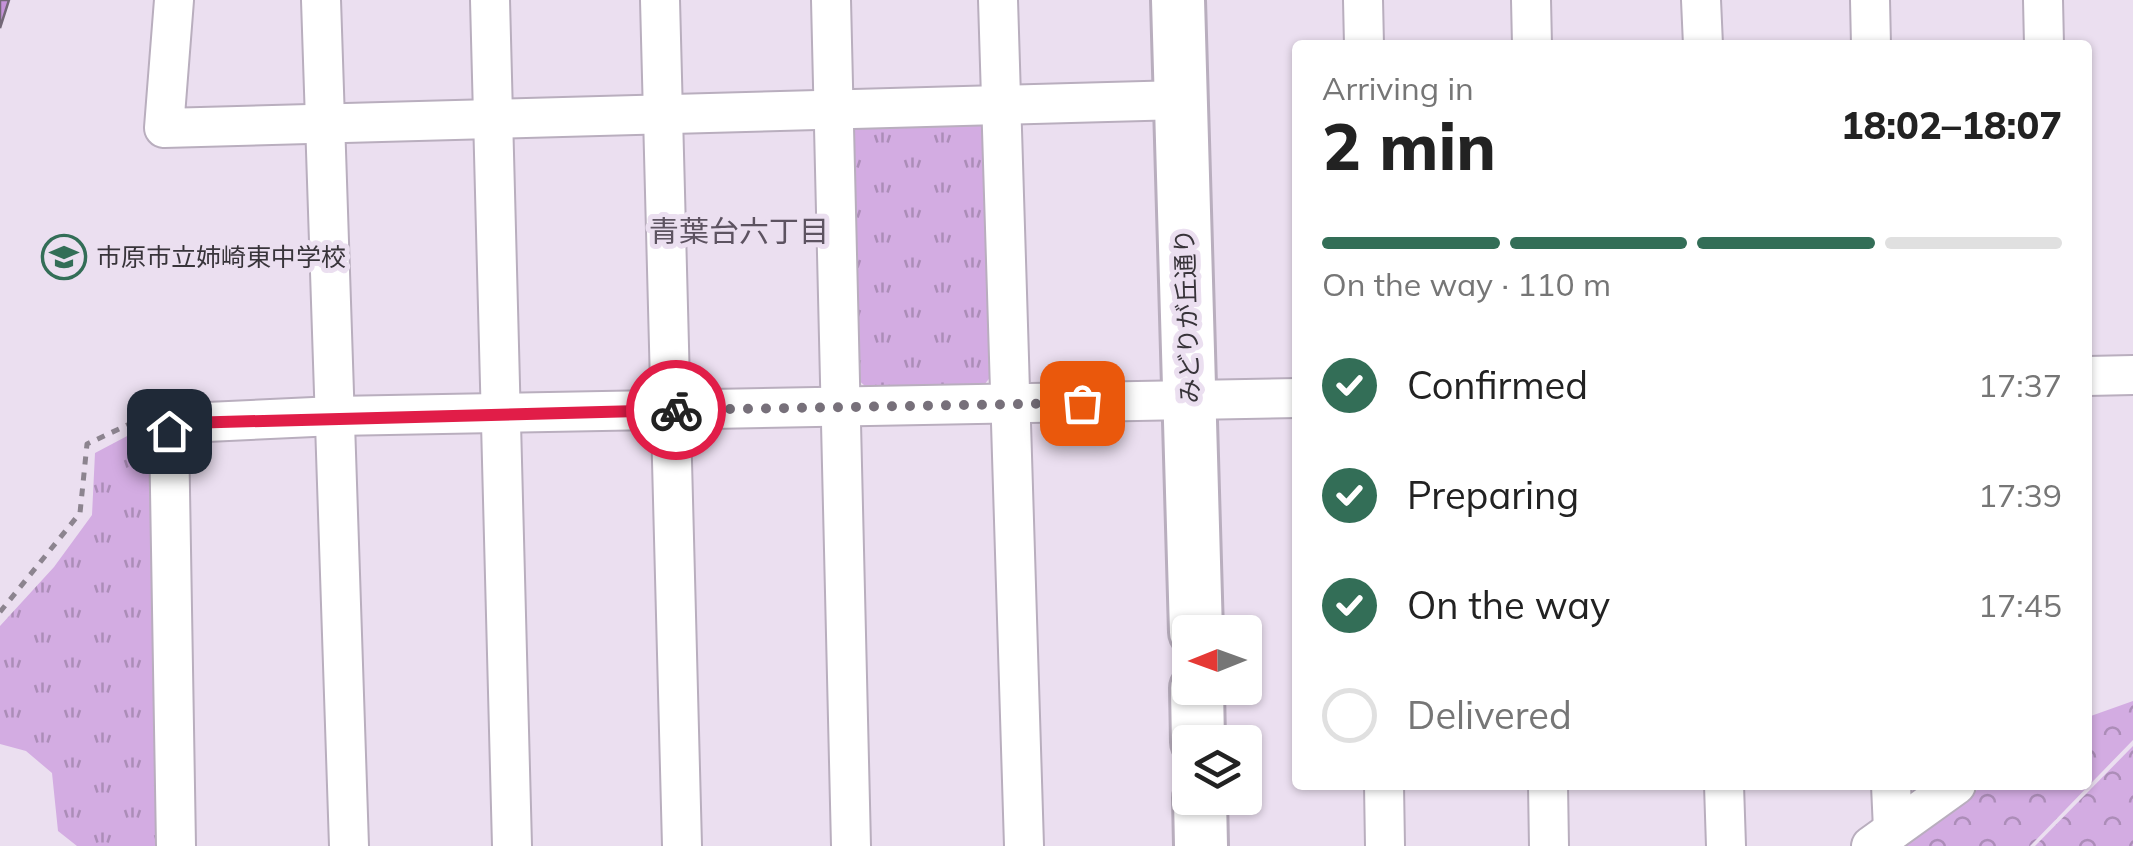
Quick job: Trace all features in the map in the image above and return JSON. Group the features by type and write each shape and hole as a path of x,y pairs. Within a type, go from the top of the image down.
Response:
{"street":[{"path":"174,0 164,128 1181,100"},
{"path":"321,0 349,846"},
{"path":"490,0 512,846"},
{"path":"660,0 682,846"},
{"path":"831,0 851,846"},
{"path":"998,0 1024,846"},
{"name":"みどりが丘通り","path":"1178,0 1195,615"},
{"path":"1363,0 1364,40"},
{"path":"1531,0 1532,40"},
{"path":"1701,0 1703,40"},
{"path":"1870,0 1872,40"},
{"path":"2043,0 2044,40"},
{"path":"2092,376 2133,375"},
{"path":"176,846 169,431 185,423 335,416 1292,398"},
{"path":"1384,790 1386,846"},
{"path":"1548,790 1549,846"},
{"path":"1724,790 1726,846"},
{"path":"1882,838 1891,790"},
{"path":"1882,838 1949,790"},
{"path":"1200,815 1201,846"}],"path":[{"path":"0,612 80,514 87,444 146,416 169,431"}],"green space":[{"path":"979,120 989,129 992,375 984,385 865,386 855,377 847,133 857,122"},
{"path":"148,425 160,846 77,846 58,831 52,773 26,751 0,744 0,626 54,567 92,515 95,453"},
{"path":"2133,701 2133,740 2092,782 2092,716"},
{"path":"2133,746 2133,846 2035,846 2092,790"},
{"path":"1977,790 2084,790 2030,846 1899,846"}],"building":[{"path":"0,0 9,0 0,28"}],"way so far":[{"path":"676,410 1082,403"}],"place":[{"name":"市原市立姉崎東中学校","path":"64,257"}],"district":[{"name":"青葉台六丁目","path":"739,232"}],"route":[{"path":"169,431 185,423 335,416 676,410"}]}
